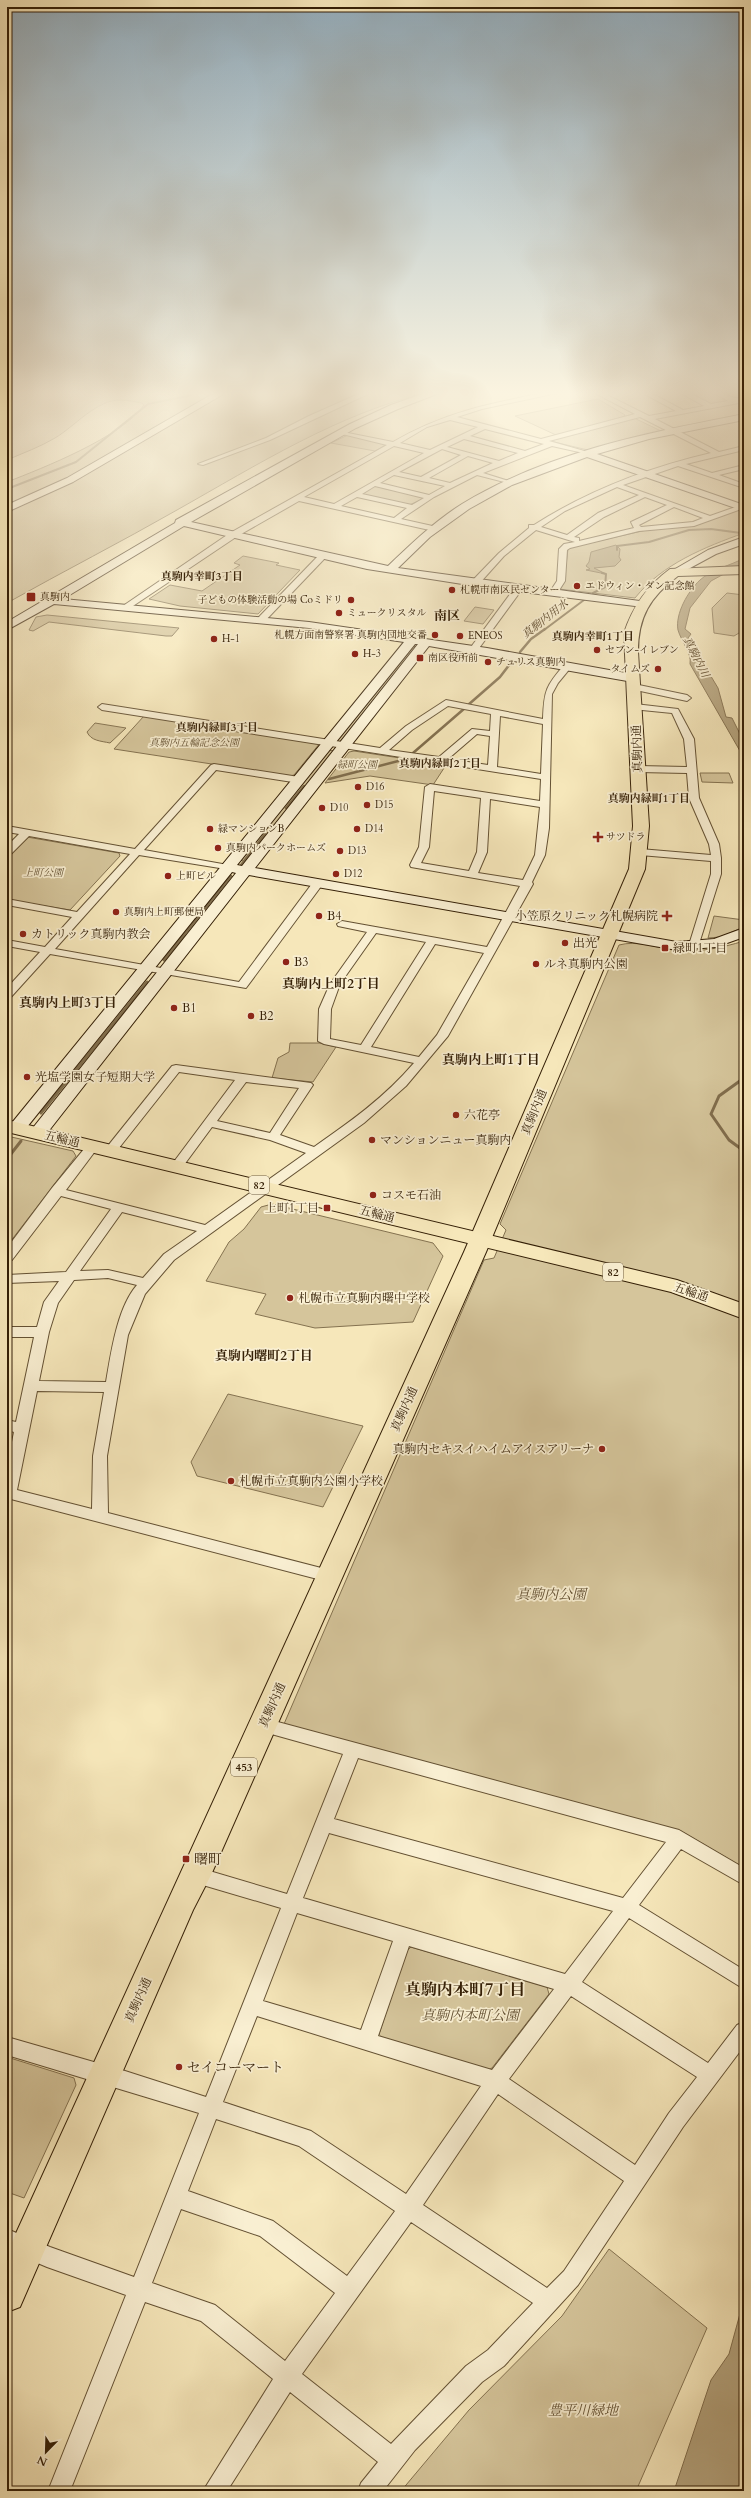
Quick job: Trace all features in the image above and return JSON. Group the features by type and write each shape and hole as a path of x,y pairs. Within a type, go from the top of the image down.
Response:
{"highway":[{"path":"675,572 744,570"},
{"name":"真駒内通","path":"7,2294 17,2244 106,2075 181,1903 196,1875 480,1240 631,883 640,852 632,633 635,620 643,604 655,589 675,572"}],"main road":[{"name":"五輪通","path":"12,1127 267,1187 677,1287 744,1312"}],"street":[{"path":"7,627 53,601 204,509"},
{"path":"124,608 233,535 279,509"},
{"path":"341,509 434,529"},
{"path":"395,520 411,509"},
{"path":"391,570 414,545 463,509"},
{"path":"404,572 446,531 480,509"},
{"path":"475,583 496,558 532,527 564,509"},
{"path":"568,538 601,515 615,509"},
{"path":"639,529 634,524 666,509"},
{"path":"683,509 710,518"},
{"path":"553,592 561,581 563,549 566,546 639,529 694,524 738,509"},
{"path":"180,522 323,556 391,570 475,583 643,604"},
{"path":"532,527 583,543"},
{"path":"675,572 712,552 744,540"},
{"path":"260,621 323,556"},
{"path":"474,649 519,588"},
{"path":"53,601 260,621 474,649 568,666 634,682 687,698"},
{"path":"12,1127 146,970 412,640"},
{"path":"38,1133 426,642"},
{"path":"100,1517 100,1456 111,1387 124,1322 145,1283 169,1257 206,1229 316,1152 379,1104 422,1061 453,1020 528,884 542,845 547,722 550,689 568,666"},
{"path":"381,752 409,728 446,703 547,722"},
{"path":"102,707 545,777"},
{"path":"635,708 675,711 689,739 694,798 714,844 716,858 716,874 694,946"},
{"path":"492,769 496,712"},
{"path":"440,761 475,731 495,734"},
{"path":"7,995 77,915 214,767 299,780"},
{"path":"638,769 691,770"},
{"path":"528,884 415,865 424,847 430,787 544,805"},
{"path":"472,875 482,852 486,796"},
{"path":"7,829 669,945 694,946 716,943 744,932"},
{"path":"7,852 27,832"},
{"path":"640,852 716,858"},
{"path":"7,943 146,970 167,971 242,986 318,883"},
{"path":"7,902 77,915"},
{"path":"342,924 491,951"},
{"path":"373,930 335,984 324,1015 324,1042 422,1061"},
{"path":"364,1050 432,941"},
{"path":"7,1257 56,1191 102,1148 176,1068 243,1078 307,1084 273,1137"},
{"path":"177,1166 243,1078"},
{"path":"210,1123 273,1137 316,1152"},
{"path":"56,1191 206,1229"},
{"path":"119,1207 51,1302 42,1332 8,1493 329,1576"},
{"path":"7,1279 108,1274 145,1283"},
{"path":"7,1332 42,1332"},
{"path":"31,1386 111,1387"},
{"path":"7,1425 22,1429"},
{"path":"263,1725 679,1838 744,1877"},
{"path":"59,2491 212,2108 323,1824 354,1750"},
{"path":"323,1824 627,1907 744,1980"},
{"path":"214,2491 288,2376 409,2208 496,2081 679,1838"},
{"path":"196,1875 568,1984 710,2075"},
{"path":"367,2041 404,1935"},
{"path":"252,2006 496,2081 638,2179"},
{"path":"369,2491 392,2459 474,2374 496,2358 570,2278 638,2179 676,2120 744,2031"},
{"path":"7,2046 106,2075 304,2138 548,2302"},
{"path":"176,2198 266,2228 349,2290"},
{"path":"17,2244 207,2314 392,2459"}],"green space":[{"path":"7,509 179,509 135,534 7,603"},
{"path":"738,510 744,512 744,533 714,544 671,566 658,575 635,598 559,589 564,581 568,549 572,547 651,529 697,525"},
{"path":"243,556 279,563 276,565 300,570 258,614 180,606 149,599 170,585 202,591 240,565 234,563"},
{"path":"727,593 744,595 744,630 734,636 714,633 712,608"},
{"path":"475,607 494,610 483,624 464,621"},
{"path":"47,615 179,628 172,636 49,622 33,631 29,630 36,617"},
{"path":"412,646 419,647 342,742 336,741"},
{"name":"真駒内五輪記念公園","path":"144,716 320,743 294,775 290,776 114,749"},
{"path":"95,723 126,728 110,743 97,740 89,735 87,732"},
{"path":"327,750 337,751 248,862 239,860"},
{"name":"緑町公園","path":"354,751 446,765 433,785 370,776 325,783 349,752"},
{"path":"700,773 729,773 733,783 702,782"},
{"name":"上町公園","path":"27,837 119,853 120,856 70,910 7,900 7,857"},
{"path":"227,875 234,877 171,959 159,960"},
{"path":"714,916 744,920 744,927 720,937 708,938"},
{"name":"真駒内公園","path":"744,941 744,1868 681,1831 284,1724 484,1260 494,1258 506,1230 500,1224 619,945 633,943 674,950 692,951 718,948"},
{"path":"290,1043 320,1043 336,1047 313,1082 272,1078 278,1058 289,1052"},
{"path":"7,1136 73,1151 76,1156 7,1246"},
{"path":"272,1204 433,1243 443,1256 413,1322 315,1328 255,1314 266,1294 206,1281 229,1242 244,1229 261,1207"},
{"path":"228,1394 363,1426 323,1507 197,1476 191,1462"},
{"name":"真駒内本町公園","path":"411,1947 547,1987 549,1994 492,2068 488,2070 382,2039 379,2034 406,1952"},
{"path":"7,2057 74,2078 76,2085 24,2198 7,2192"},
{"name":"豊平川緑地","path":"609,2249 707,2328 636,2491 401,2491 469,2410 562,2316"}],"water":[{"path":"616,545 620,549 619,557 621,560 615,566 594,568 606,574 586,570 590,569 586,566 589,562 591,552"},
{"path":"744,558 744,563 711,581 690,608 685,629 691,634 688,638 718,688 726,717 732,718 744,742 744,758 690,664 688,651 679,634 678,617 687,596 700,580 716,570"},
{"path":"744,2299 744,2452 720,2474 712,2491 674,2491 711,2380 729,2354"}],"waterway":[{"name":"真駒内用水","path":"617,550 617,546 649,542 689,530 711,529 741,533"},
{"name":"真駒内用水","path":"593,593 605,587 606,574 602,573"},
{"name":"真駒内用水","path":"544,630 584,600"},
{"name":"真駒内用水","path":"520,652 531,639 545,629"},
{"name":"真駒内用水","path":"468,705 500,677 513,660"},
{"name":"真駒内用水","path":"413,753 465,708"},
{"name":"真駒内用水","path":"329,779 406,759"},
{"name":"真駒内用水","path":"286,808 304,786"},
{"name":"真駒内用水","path":"241,865 265,834"},
{"name":"真駒内用水","path":"183,936 231,876"},
{"name":"真駒内用水","path":"164,960 184,935"},
{"name":"真駒内用水","path":"41,1113 147,982"},
{"path":"744,1078 719,1096 711,1114 729,1140 744,1151"},
{"name":"真駒内用水","path":"7,1159 21,1141"},
{"name":"真駒内川","path":"726,2491 727,2440"}],"place":[{"name":"エドウィン・ダン記念館","path":"577,586"},
{"name":"札幌市南区民センター","path":"452,590"},
{"name":"真駒内","path":"31,597"},
{"name":"子どもの体験活動の場 Coミドリ","path":"351,600"},
{"name":"ミュークリスタル","path":"339,613"},
{"name":"札幌方面南警察署 真駒内団地交番","path":"435,635"},
{"name":"ENEOS","path":"460,636"},
{"name":"H-1","path":"214,639"},
{"name":"セブン-イレブン","path":"597,650"},
{"name":"H-3","path":"355,654"},
{"name":"南区役所前","path":"420,658"},
{"name":"チュリス真駒内","path":"488,662"},
{"name":"タイムズ","path":"658,669"},
{"name":"D16","path":"358,787"},
{"name":"D15","path":"367,805"},
{"name":"D10","path":"322,808"},
{"name":"緑マンションB","path":"210,829"},
{"name":"D14","path":"357,829"},
{"name":"サツドラ","path":"598,837"},
{"name":"真駒内パークホームズ","path":"218,848"},
{"name":"D13","path":"340,851"},
{"name":"D12","path":"336,874"},
{"name":"上町ビル","path":"168,876"},
{"name":"真駒内上町郵便局","path":"116,912"},
{"name":"B4","path":"319,916"},
{"name":"小笠原クリニック札幌病院","path":"667,916"},
{"name":"カトリック真駒内教会","path":"23,934"},
{"name":"出光","path":"565,943"},
{"name":"緑町1丁目","path":"665,948"},
{"name":"B3","path":"286,962"},
{"name":"ルネ真駒内公園","path":"536,964"},
{"name":"B1","path":"174,1008"},
{"name":"B2","path":"251,1016"},
{"name":"光塩学園女子短期大学","path":"27,1077"},
{"name":"六花亭","path":"456,1115"},
{"name":"マンションニュー真駒内","path":"372,1140"},
{"name":"コスモ石油","path":"373,1195"},
{"name":"上町1丁目","path":"327,1208"},
{"name":"札幌市立真駒内曙中学校","path":"290,1298"},
{"name":"真駒内セキスイハイムアイスアリーナ","path":"602,1449"},
{"name":"札幌市立真駒内公園小学校","path":"231,1481"},
{"name":"曙町","path":"186,1859"},
{"name":"セイコーマート","path":"179,2067"}],"district":[{"name":"真駒内幸町3丁目","path":"202,576"},
{"name":"南区","path":"447,616"},
{"name":"真駒内幸町1丁目","path":"593,636"},
{"name":"真駒内緑町3丁目","path":"217,727"},
{"name":"真駒内緑町2丁目","path":"440,763"},
{"name":"真駒内緑町1丁目","path":"649,798"},
{"name":"真駒内上町2丁目","path":"331,984"},
{"name":"真駒内上町3丁目","path":"68,1003"},
{"name":"真駒内上町1丁目","path":"491,1060"},
{"name":"真駒内曙町2丁目","path":"264,1356"},
{"name":"真駒内本町7丁目","path":"465,1990"}]}
